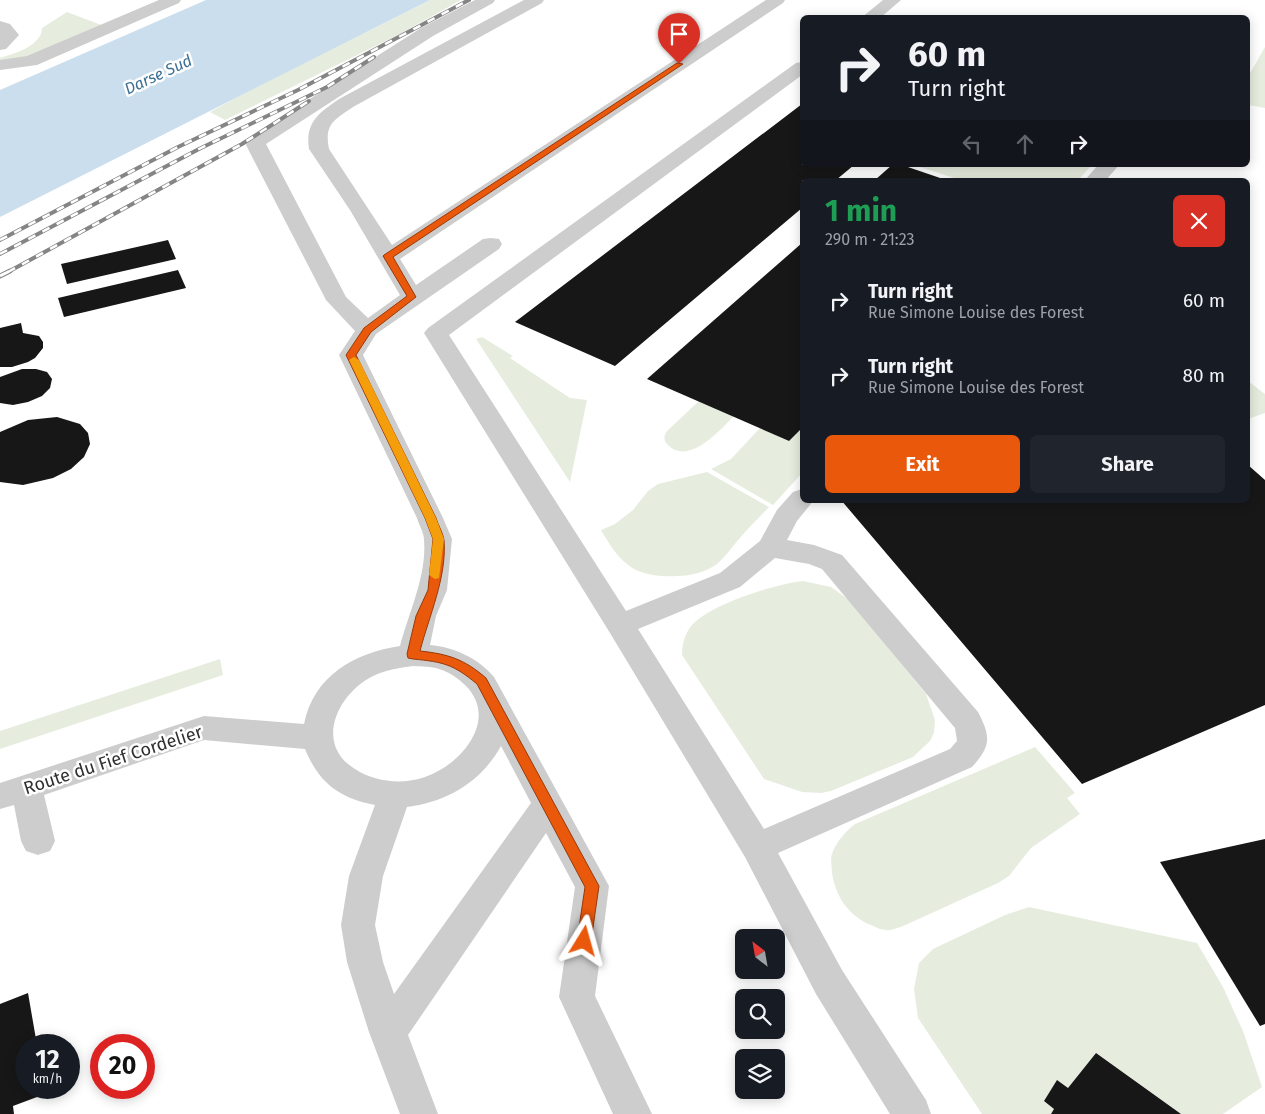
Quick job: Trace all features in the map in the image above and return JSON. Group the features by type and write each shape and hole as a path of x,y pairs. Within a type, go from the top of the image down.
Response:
{"street":[{"path":"0,65 30,61 173,0"},
{"path":"367,330 337,300 256,145 257,141 427,32 488,0"},
{"path":"412,297 360,210 319,149 316,139 317,129 328,116 346,103 536,0"},
{"path":"388,256 777,0"},
{"path":"873,15 893,0"},
{"path":"0,26 10,35 0,46"},
{"path":"800,68 436,333 757,847 829,982 912,1114"},
{"path":"1097,178 1107,167"},
{"path":"413,654 422,616 434,590 438,539 430,518 351,355 367,330 491,244"},
{"path":"620,625 730,580 770,547 786,516 800,500"},
{"path":"757,847 961,758 972,746 974,735 967,721 832,562 814,554 770,547"},
{"path":"492,700 495,721 488,743 473,764 451,780 424,791 395,795 367,791 341,779 323,760 316,737 320,712 334,689 356,671 383,659 413,654 442,658 464,666 481,681 492,700 592,886 577,997 633,1114"},
{"name":"Route du Fief Cordelier","path":"13,791 204,728 316,737"},
{"path":"13,791 38,841"},
{"path":"395,795 366,876 358,925 365,962 388,1032 419,1114"},
{"path":"388,1032 548,804"}],"green space":[{"path":"430,0 461,0 400,34 225,120 210,112 264,83"},
{"path":"67,12 104,26 32,58 0,62 0,58 28,47 38,39 42,28"},
{"path":"1265,47 1265,108 1250,105 1250,73"},
{"path":"920,167 1090,167 1080,178 954,178"},
{"path":"482,337 513,356 510,358 570,398 587,400 570,482 476,339"},
{"path":"1250,383 1265,394 1265,413 1250,418"},
{"path":"699,401 734,416 704,444 685,451 676,450 665,441 666,433"},
{"path":"760,428 788,441 800,430 800,475 773,505 711,469 731,459"},
{"path":"707,472 769,507 717,564 703,571 682,576 650,575 631,567 615,552 601,530 615,524 633,510 648,491 658,484"},
{"path":"803,581 831,587 849,600 926,694 935,720 934,733 930,741 913,757 831,791 821,793 802,792 764,779 682,655 682,648 689,629 697,620 709,612 758,591"},
{"path":"220,659 223,675 0,749 0,731"},
{"path":"1035,747 1075,793 1067,798 1080,814 1031,848 1009,876 998,883 892,930 868,924 848,909 836,890 831,858 839,841 855,824"},
{"path":"1029,907 1197,943 1223,987 1243,1031 1262,1087 1223,1114 1181,1114 1096,1053 1068,1088 1057,1081 1044,1101 1054,1109 1051,1114 982,1114 918,1018 914,989 919,963 933,949 1005,915"}],"water":[{"name":"Darse Sud","path":"206,0 430,0 0,217 0,90"}],"building":[{"path":"800,106 800,167 852,167 838,178 800,178 800,210 615,366 515,322"},
{"path":"890,167 908,167 940,178 877,178"},
{"path":"168,240 176,259 67,284 61,264"},
{"path":"800,245 800,430 789,441 647,379"},
{"path":"178,270 186,288 64,317 58,298"},
{"path":"21,323 23,333 39,336 43,342 43,348 35,358 28,362 12,367 0,367 0,328"},
{"path":"22,369 36,369 47,372 52,379 50,388 42,396 28,402 13,405 0,403 0,377"},
{"path":"57,417 80,424 88,433 90,444 84,457 71,469 53,478 23,485 0,482 0,432 28,420"},
{"path":"1250,467 1265,480 1265,705 1082,784 844,503 1250,503"},
{"path":"1265,839 1265,1024 1260,1026 1160,862"},
{"path":"28,993 35,1034 15,1034 15,1099 32,1099 13,1106 14,1114 0,1114 0,1004"},
{"path":"1096,1053 1181,1114 1051,1114 1054,1109 1044,1101 1057,1080 1068,1088"}],"railway":[{"path":"0,240 178,147 298,90 469,0"},
{"path":"0,254 199,149 327,87 374,57"},
{"path":"8,272 242,144 309,101"},
{"path":"0,276 8,272"}],"slow traffic":[{"path":"354,360 430,518 438,539 435,575"}],"route":[{"path":"584,941 592,886 481,681 464,666 442,658 413,654 422,616 434,590 438,539 430,518 351,355 367,330 412,297 388,256 679,64"}]}
